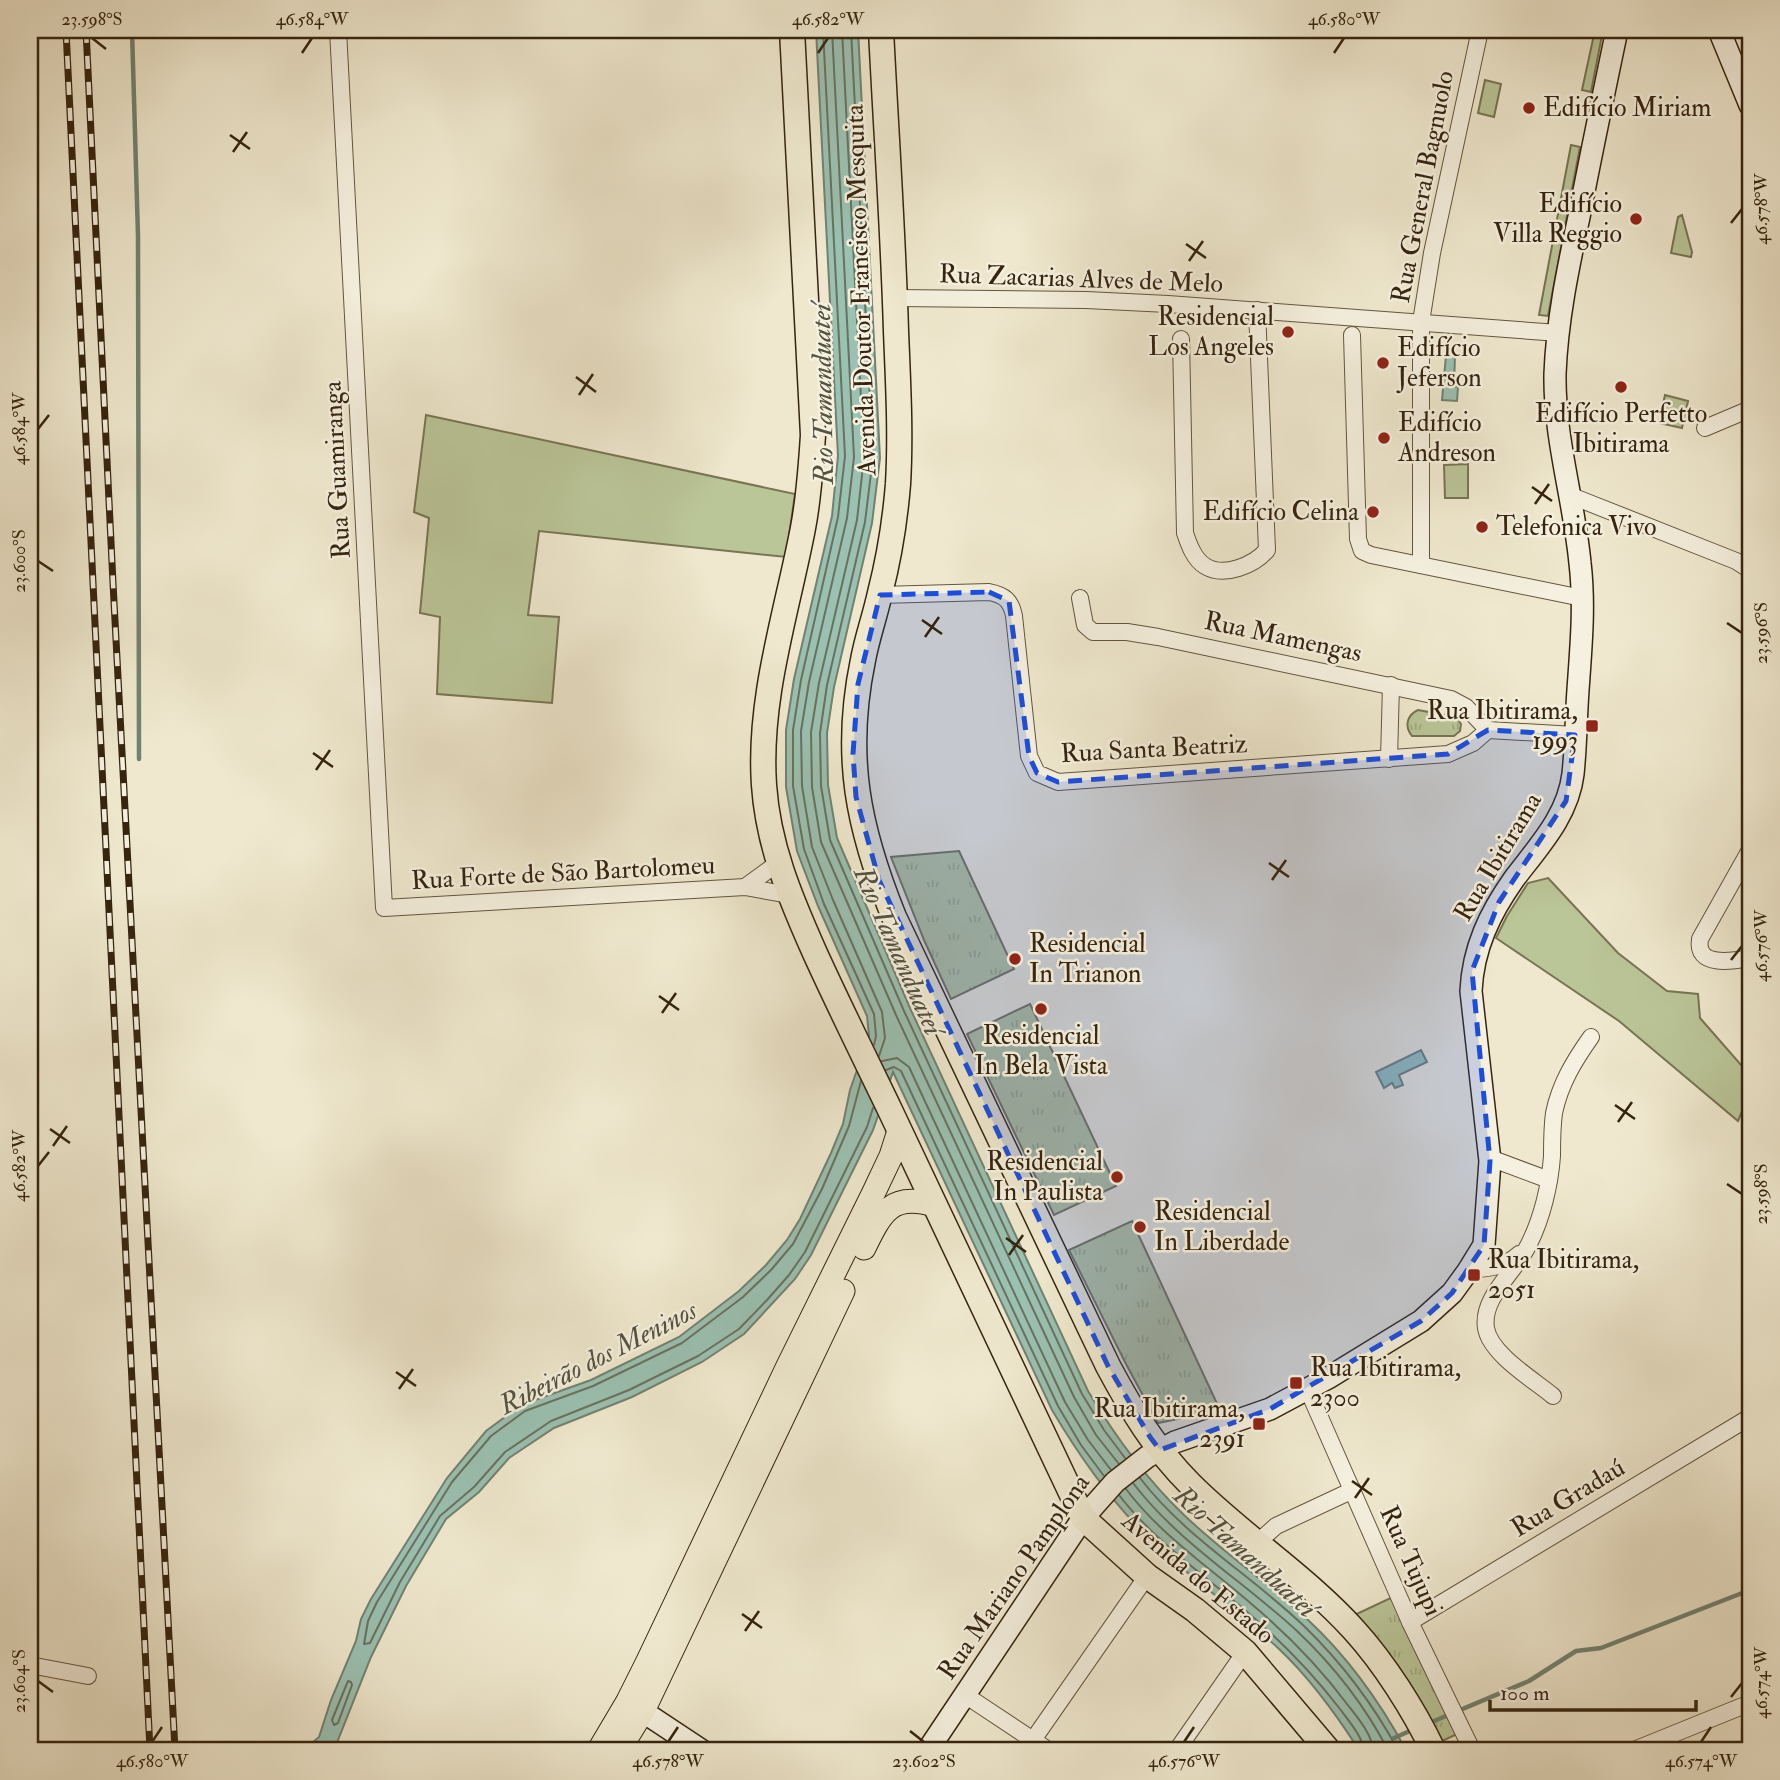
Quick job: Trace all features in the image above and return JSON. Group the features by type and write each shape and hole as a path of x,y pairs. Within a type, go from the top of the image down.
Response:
{"highway":[{"name":"Avenida Doutor Francisco Mesquita","path":"792,30 813,435 810,488 804,526 766,706 763,747 768,820 789,895 831,990 934,1205 1089,1510"},
{"name":"Avenida Doutor Francisco Mesquita","path":"881,30 899,429 898,484 893,528 858,684 853,720 856,797 867,843 894,918 1108,1366 1154,1454 1355,1631 1395,1684 1433,1750"},
{"name":"Avenida do Estado","path":"1089,1510 1147,1576 1195,1610 1245,1653 1326,1749"}],"main road":[{"name":"Rua Ibitirama","path":"1154,1454 1180,1440 1270,1409 1308,1390 1421,1321 1452,1293 1484,1244 1490,1158 1471,991 1472,971 1479,940 1499,902 1545,840 1562,809 1573,775 1582,598 1580,562 1556,404 1555,373 1574,241 1617,30"},
{"path":"1719,30 1750,105"},
{"path":"619,1750 635,1706 895,1146 894,1120"},
{"path":"599,1750 635,1706 878,1220 895,1203 916,1201 934,1205"},
{"name":"Rua Mariano Pamplona","path":"928,1750 1089,1510 1115,1482 1154,1454"},
{"path":"635,1706 701,1750"}],"street":[{"name":"Rua Guamiranga","path":"338,30 384,908"},
{"name":"Rua General Bagnuolo","path":"1420,565 1421,322 1432,253 1477,30"},
{"name":"Rua Zacarias Alves de Melo","path":"895,298 1086,300 1559,332"},
{"path":"1181,339 1185,533 1190,549 1204,566 1218,571 1240,567 1267,551 1257,310"},
{"path":"1352,335 1359,544 1362,551 1582,598"},
{"path":"1705,428 1750,409"},
{"path":"1569,495 1735,561 1750,570"},
{"name":"Rua Santa Beatriz","path":"880,595 989,592 999,594 1009,601 1014,616 1029,756 1037,773 1058,782 1448,754 1473,743 1488,730"},
{"name":"Rua Mamengas","path":"1080,598 1085,625 1093,632 1127,632 1158,637 1391,685 1459,702 1488,730"},
{"path":"1389,759 1391,685"},
{"path":"1488,730 1575,735"},
{"path":"1750,850 1699,945 1704,955 1714,961 1750,958"},
{"name":"Rua Forte de São Bartolomeu","path":"745,887 778,863"},
{"name":"Rua Forte de São Bartolomeu","path":"384,908 745,887 789,895"},
{"path":"1553,1396 1501,1354 1487,1333 1486,1326 1492,1300 1529,1245 1549,1180 1554,1114 1558,1100 1567,1072 1591,1037"},
{"path":"1490,1158 1549,1180"},
{"path":"1469,1269 1490,1269 1514,1259 1529,1245"},
{"name":"Rua Tujupi","path":"1308,1390 1410,1622 1472,1750"},
{"name":"Rua Gradaú","path":"1410,1622 1750,1417"},
{"path":"1256,1543 1276,1526 1353,1490"},
{"path":"1030,1745 1147,1576"},
{"path":"1177,1750 1245,1653"},
{"path":"30,1665 88,1676"},
{"path":"965,1695 1030,1745 1048,1750"},
{"path":"1634,1750 1750,1703"}],"highlighted area":[{"path":"989,592 1009,601 1029,756 1037,773 1058,782 1448,754 1488,730 1575,735 1566,801 1499,902 1472,971 1490,1161 1484,1245 1452,1293 1421,1321 1270,1409 1160,1450 1150,1437 1108,1366 879,880 856,797 853,754 858,684 880,595"}],"green space":[{"path":"1595,30 1603,30 1591,92 1582,90"},
{"path":"1485,80 1501,84 1494,117 1478,113"},
{"path":"1571,145 1580,147 1548,316 1539,315"},
{"path":"1682,215 1691,257 1671,253 1678,217"},
{"path":"1665,395 1688,401 1682,428 1659,423"},
{"path":"426,415 795,494 786,557 539,531 528,615 559,617 552,703 437,694 440,617 420,613 429,518 414,512"},
{"path":"1468,464 1468,498 1445,498 1444,465"},
{"path":"1418,710 1456,717 1461,724 1460,731 1454,736 1412,736 1408,721"},
{"path":"959,851 1014,969 951,999 891,857"},
{"path":"1548,878 1618,953 1667,991 1698,994 1700,1018 1741,1065 1750,1070 1750,1092 1738,1121 1619,1021 1496,938 1528,883"},
{"path":"1030,1004 1116,1186 1054,1215 967,1034"},
{"path":"1132,1221 1220,1410 1158,1423 1069,1250"},
{"path":"1399,1594 1464,1731 1431,1746 1344,1620"}],"water":[{"name":"Rio Tamanduateí","path":"816,30 858,30 880,458 872,523 834,687 827,733 828,785 837,838 910,1008 1098,1408 1132,1457 1171,1502 1215,1543 1292,1606 1336,1648 1374,1697 1406,1750 1359,1750 1322,1697 1291,1660 1156,1545 1099,1481 1052,1410 893,1072 873,1130 811,1255 795,1279 744,1334 702,1362 632,1397 554,1428 509,1458 479,1492 446,1519 406,1586 371,1657 334,1750 304,1750 319,1737 331,1700 356,1641 361,1619 371,1599 447,1478 486,1431 521,1405 591,1380 679,1337 739,1291 787,1240 800,1219 843,1124 850,1090 869,1036 867,1016 818,906 797,851 786,787 786,730 794,679 832,516 838,456"},
{"path":"1446,355 1455,356 1454,386 1458,387 1457,401 1442,400"},
{"path":"1421,1050 1427,1062 1399,1075 1403,1085 1395,1088 1392,1083 1384,1088 1376,1072"}],"waterway":[{"path":"132,30 138,236 139,759"},
{"path":"1427,1724 1529,1681 1576,1651 1601,1648 1750,1590"},
{"path":"1394,1738 1412,1730"}],"railway":[{"path":"66,30 150,1750"},
{"path":"86,30 175,1750"}],"place":[{"name":"Edifício Miriam","path":"1529,108"},
{"name":"Edifício Villa Reggio","path":"1636,219"},
{"name":"Residencial Los Angeles","path":"1288,332"},
{"name":"Edifício Jeferson","path":"1383,363"},
{"name":"Edifício Perfetto Ibitirama","path":"1621,387"},
{"name":"Edifício Andreson","path":"1384,438"},
{"name":"Edifício Celina","path":"1373,512"},
{"name":"Telefonica Vivo","path":"1482,527"},
{"name":"Rua Ibitirama, 1993","path":"1592,726"},
{"name":"Residencial In Trianon","path":"1015,959"},
{"name":"Residencial In Bela Vista","path":"1041,1009"},
{"name":"Residencial In Paulista","path":"1117,1177"},
{"name":"Residencial In Liberdade","path":"1140,1227"},
{"name":"Rua Ibitirama, 2051","path":"1474,1275"},
{"name":"Rua Ibitirama, 2300","path":"1296,1383"},
{"name":"Rua Ibitirama, 2391","path":"1259,1424"}],"water label":[{"name":"Ribeirão dos Meninos","path":"598,1358"}]}
